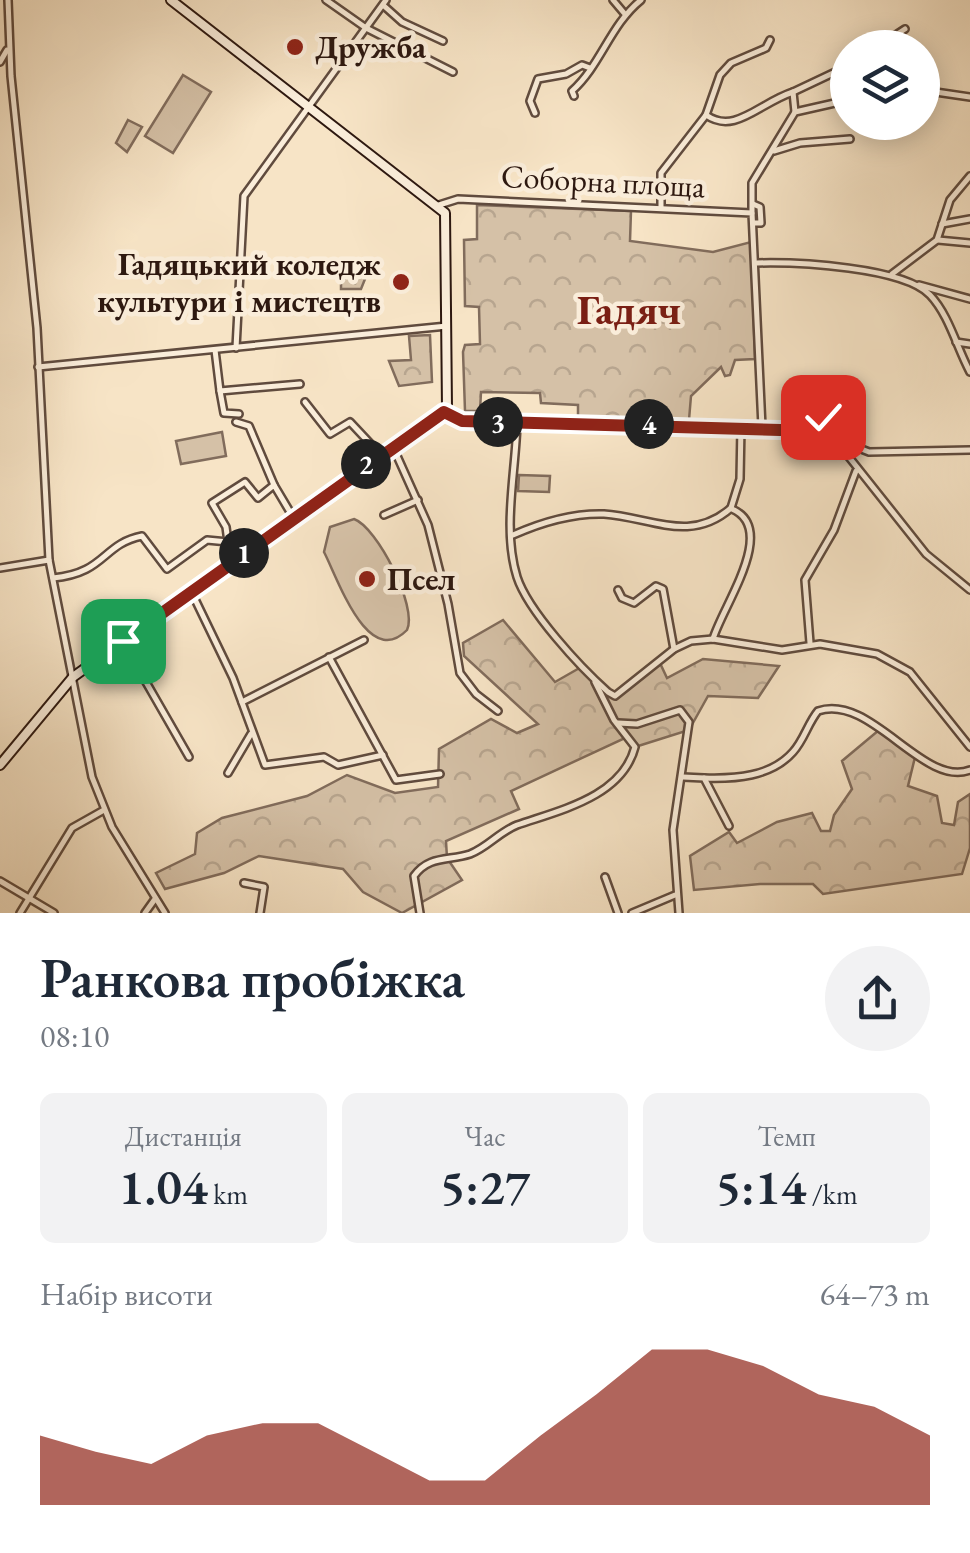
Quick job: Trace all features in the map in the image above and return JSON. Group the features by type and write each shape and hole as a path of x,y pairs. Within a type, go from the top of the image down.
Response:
{"street":[{"path":"8,0 8,47 38,367 49,560 92,777 105,810 165,913"},
{"path":"0,765 73,677 380,454 444,412 448,402 448,222 439,205 171,0"},
{"path":"326,0 366,28 453,72"},
{"path":"613,0 624,14"},
{"path":"574,96 572,91 624,14 641,0"},
{"path":"236,348 244,196 384,3 402,22 443,41"},
{"path":"660,207 661,173 706,115 720,75 731,63 766,48 770,40"},
{"path":"0,62 8,47"},
{"path":"535,113 531,89 538,79 582,65 590,68"},
{"path":"706,115 721,125 730,124 758,106 830,75"},
{"path":"762,426 752,183 794,112 793,92"},
{"path":"940,93 970,97"},
{"path":"794,112 830,104"},
{"path":"772,151 800,143 838,140"},
{"path":"892,274 938,240 950,200 970,176"},
{"name":"Соборна площа","path":"439,205 458,199 752,214"},
{"path":"752,204 760,207 761,223 753,223"},
{"path":"942,224 970,219"},
{"path":"938,240 970,242"},
{"path":"757,263 892,274 970,300"},
{"path":"916,284 932,296 970,372"},
{"path":"38,367 447,326"},
{"path":"956,342 970,344"},
{"path":"215,350 224,413 239,414"},
{"path":"220,391 300,384"},
{"path":"816,431 829,384"},
{"path":"305,402 330,434 350,422 380,454"},
{"path":"444,412 462,421 762,426 816,431 869,452 970,450"},
{"path":"236,422 249,426 274,485 293,517"},
{"path":"518,422 513,535 516,575 526,597 593,678 615,696 674,648 712,639 782,650 810,643 877,654 903,667 970,747"},
{"path":"513,535 576,514 623,517 657,526 704,526 731,508 740,480 741,426"},
{"path":"836,440 856,472 926,554 970,590"},
{"path":"392,446 418,500 448,604 460,672 476,694 498,712"},
{"path":"810,643 805,580 834,530 856,472"},
{"path":"238,557 212,503 245,482 258,498 274,485"},
{"path":"384,515 418,500"},
{"path":"712,639 746,568 750,549 751,532 742,513 731,508"},
{"path":"53,578 87,572 132,537 142,536 167,569 207,540 228,542"},
{"path":"0,568 49,560"},
{"path":"618,590 622,598 634,603 656,586 663,589 674,648"},
{"path":"192,591 267,766 324,757 338,765 382,754"},
{"path":"242,702 364,640"},
{"path":"123,641 189,757"},
{"path":"329,656 396,780 440,774"},
{"path":"420,913 414,876 428,862 466,856 516,825 596,793 626,771 635,747 616,723 593,678"},
{"path":"683,777 742,779 772,766 796,750 818,711 835,707 860,717 950,773 970,770"},
{"path":"616,723 637,724 680,710 690,730 673,830 678,913"},
{"path":"228,773 251,734"},
{"path":"704,778 729,826"},
{"path":"20,913 72,828 105,810"},
{"path":"604,877 618,913"},
{"path":"0,881 54,913"},
{"path":"244,882 264,886 260,913"},
{"path":"632,913 676,895"},
{"path":"145,913 155,899"}],"green space":[{"path":"183,75 211,92 173,153 145,136"},
{"path":"128,120 142,127 127,152 116,143"},
{"path":"477,205 631,211 630,241 713,252 751,242 755,359 735,360 730,375 725,376 721,367 691,396 689,420 578,417 578,405 541,403 540,393 481,392 480,411 465,411 463,352 465,345 480,344 479,307 465,306 464,240 477,239"},
{"path":"342,261 368,261 377,266 367,274 361,289 341,289 341,282 351,273"},
{"path":"430,335 432,382 399,386 389,361 411,360 409,336"},
{"path":"222,432 226,456 181,464 176,441"},
{"path":"519,475 550,476 549,492 518,491"},
{"name":"Псел","path":"354,519 374,536 384,552 407,604 407,630 393,639 380,638 367,630 346,599 324,552 330,527"},
{"path":"503,620 555,682 583,666 615,696 659,661 667,678 703,659 779,666 758,698 708,696 689,730 635,747 627,737 511,791 519,809 446,841 447,858 462,880 402,913 363,892 343,869 259,856 224,873 165,889 156,873 195,854 197,833 222,818 307,796 347,775 395,793 438,787 439,749 491,719 517,733 538,724 464,656 463,643"},
{"path":"879,730 916,753 908,786 937,796 942,823 954,825 958,802 970,794 970,848 962,874 823,894 813,884 694,890 690,856 729,832 737,843 777,822 812,813 821,831 830,831 834,815 852,789 842,761"}],"place":[{"name":"Дружба","path":"295,47"},
{"name":"Гадяцький коледж культури і мистецтв","path":"401,282"},
{"name":"Псел","path":"367,579"}],"district":[{"name":"Гадяч","path":"629,309"}],"route":[{"path":"123,641 444,412 462,421 762,426 816,431 823,417"}]}
